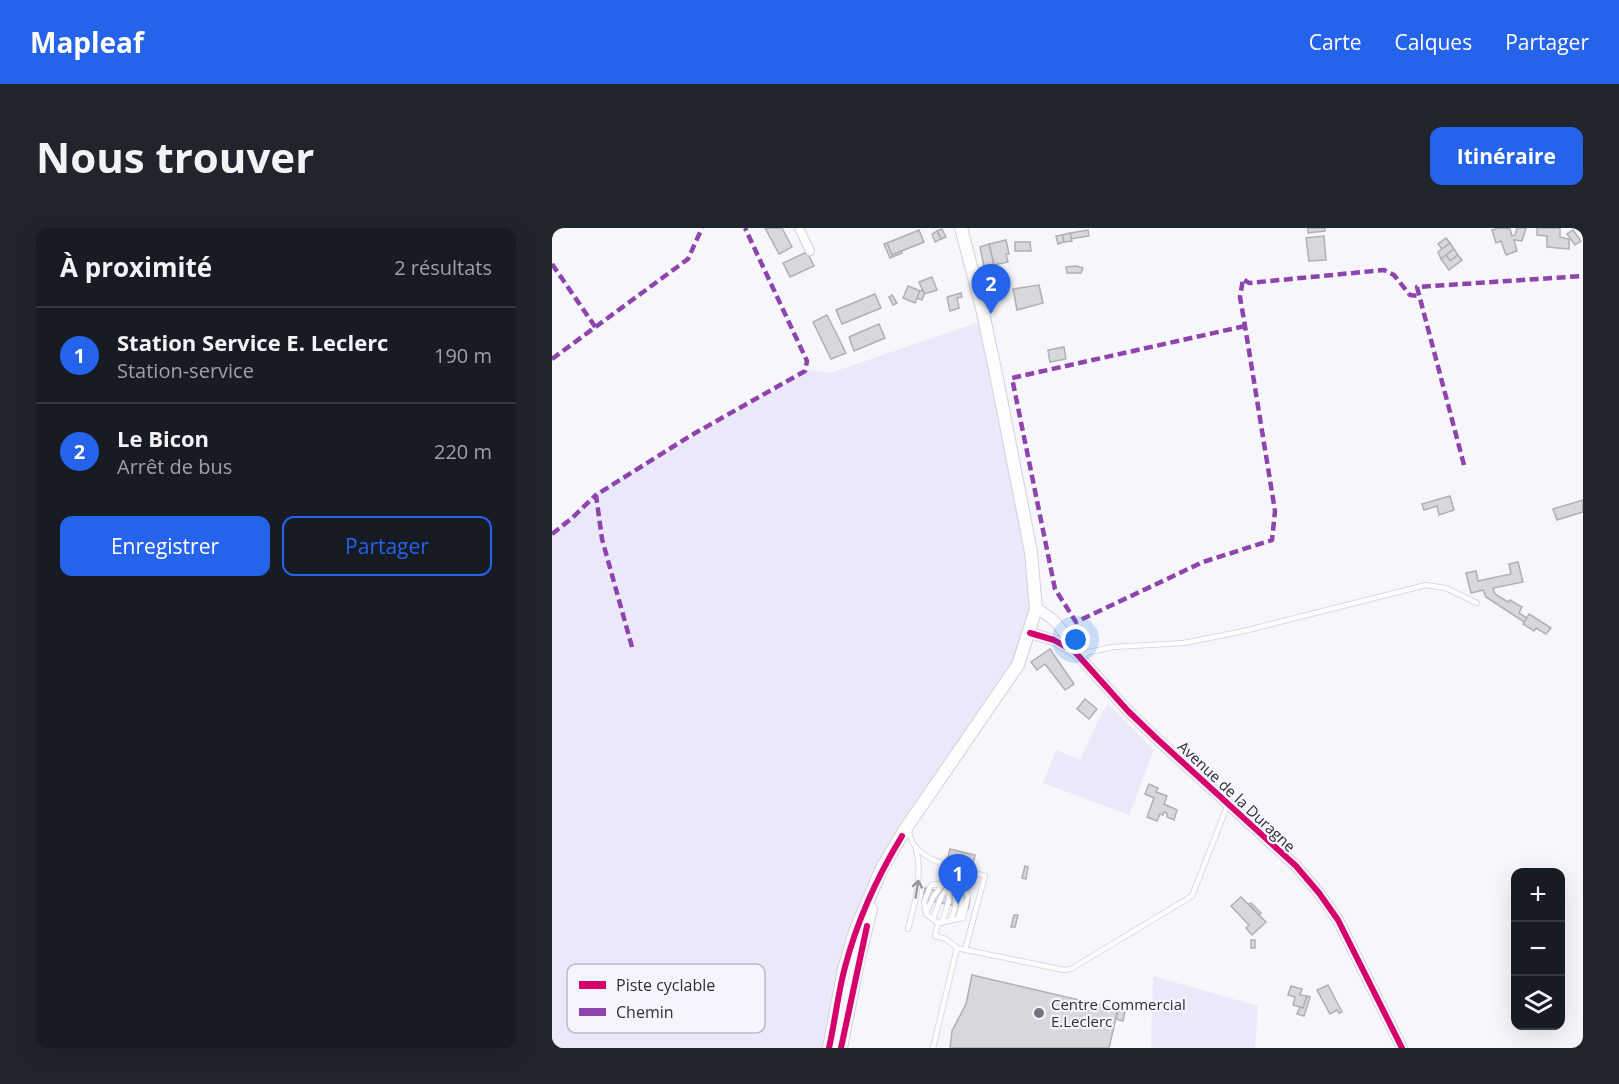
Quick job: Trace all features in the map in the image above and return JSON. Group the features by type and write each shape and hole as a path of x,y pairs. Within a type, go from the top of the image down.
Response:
{"main road":[{"path":"831,1048 844,969 882,868 909,823 1018,665 1036,609 1031,552 998,379 961,228"},
{"path":"844,1044 858,962 875,896 902,836"}],"street":[{"path":"799,228 810,251"},
{"name":"Avenue de la Duragne","path":"1036,609 1045,613 1063,630 1078,654 1128,711 1296,866 1319,893 1338,920 1402,1048"},
{"name":"Avenue de la Duragne","path":"1030,633 1053,640 1078,654"}],"lane":[{"path":"1078,654 1113,647 1184,642 1244,631 1426,585 1446,588 1477,603"},
{"path":"954,887 935,936 946,939 957,948 965,950 1064,970 1071,969 1192,896 1228,804"},
{"path":"908,928 920,870 916,848 909,834 909,823"},
{"path":"916,848 934,861 984,876 965,950"},
{"path":"950,921 955,912 957,900 954,887 954,867"},
{"path":"931,885 954,887 968,895 963,918 940,923 926,914 924,903 931,885"},
{"path":"933,919 941,897 954,887"},
{"path":"933,1048 957,948"}],"shaded area":[{"path":"985,320 1036,598 1018,665 904,831 875,896 841,1048 552,1048 552,533 595,493 810,370 830,373"},
{"path":"1108,704 1154,750 1129,815 1043,783 1056,750 1080,760"},
{"path":"1153,976 1258,1006 1255,1048 1151,1048"}],"building":[{"path":"765,228 782,228 792,247 779,254"},
{"path":"1308,228 1325,228 1325,231 1308,233"},
{"path":"1517,228 1526,228 1522,241 1514,240 1517,251 1506,255 1501,241 1496,243 1492,230 1510,229 1512,236 1515,235"},
{"path":"1537,228 1560,228 1560,237 1569,239 1569,249 1547,247 1547,236 1537,235"},
{"path":"942,229 946,237 941,239 937,231"},
{"path":"919,230 924,242 892,255 887,243"},
{"path":"1088,230 1089,236 1071,239 1070,233"},
{"path":"1573,230 1581,241 1575,245 1567,234"},
{"path":"937,231 941,239 935,242 932,234"},
{"path":"1070,233 1072,241 1064,242 1062,235"},
{"path":"1062,235 1064,242 1058,244 1056,236"},
{"path":"1324,236 1326,260 1309,261 1306,238"},
{"path":"1446,238 1450,243 1442,249 1438,244"},
{"path":"1006,240 1008,262 994,265 989,244"},
{"path":"1015,242 1030,242 1031,251 1015,251"},
{"path":"887,243 892,255 901,251 902,253 890,258 884,244"},
{"path":"1450,243 1454,249 1441,259 1438,252"},
{"path":"989,244 994,265 984,267 980,247"},
{"path":"1454,249 1458,255 1450,261 1446,255"},
{"path":"807,252 814,266 790,277 783,263"},
{"path":"1446,255 1450,261 1458,255 1462,260 1449,270 1441,259"},
{"path":"1066,267 1083,268 1081,273 1067,273"},
{"path":"932,277 937,290 924,294 919,282"},
{"path":"1039,285 1043,303 1017,310 1013,289"},
{"path":"908,286 920,291 915,303 903,298"},
{"path":"923,290 924,294 922,300 917,298"},
{"path":"961,293 962,297 957,298 959,308 950,311 947,297"},
{"path":"875,294 881,308 842,324 836,310"},
{"path":"892,295 897,303 893,305 889,297"},
{"path":"827,315 846,353 831,359 813,322"},
{"path":"879,324 885,338 854,351 849,337"},
{"path":"1064,347 1066,359 1050,362 1048,350"},
{"path":"1450,496 1454,510 1439,515 1437,506 1424,510 1422,504"},
{"path":"1583,500 1583,512 1557,520 1553,509"},
{"path":"1518,562 1523,582 1493,588 1495,594 1522,607 1519,613 1527,618 1524,622 1486,597 1483,590 1471,593 1466,573 1476,571 1478,581 1511,574 1509,564"},
{"path":"1529,614 1551,628 1546,634 1536,628 1534,631 1523,624"},
{"path":"1050,649 1074,684 1065,690 1045,664 1037,670 1031,662"},
{"path":"1085,699 1097,709 1089,719 1077,709"},
{"path":"1149,784 1158,788 1156,792 1167,796 1164,804 1177,810 1174,820 1167,817 1167,813 1164,812 1163,815 1160,814 1157,821 1147,817 1154,798 1145,794"},
{"path":"950,849 975,855 973,864 948,858"},
{"path":"1025,866 1028,867 1026,879 1022,878"},
{"path":"925,888 970,899 968,909 923,899"},
{"path":"1241,897 1266,922 1252,935 1246,928 1249,925 1231,906"},
{"path":"1251,903 1261,913 1259,915 1249,904"},
{"path":"1014,915 1018,915 1015,927 1011,927"},
{"path":"1251,940 1255,940 1255,948 1251,948"},
{"name":"Centre Commercial E.Leclerc","path":"972,975 1118,1009 1109,1048 950,1048 952,1031 966,1004"},
{"path":"1328,985 1342,1012 1339,1013 1337,1010 1330,1014 1317,990"},
{"path":"1291,986 1302,989 1300,995 1307,996 1303,1008 1293,1005 1295,997 1288,995"},
{"path":"1307,996 1310,997 1304,1016 1297,1014 1300,1007 1303,1008"},
{"path":"1118,1010 1125,1012 1123,1021 1116,1019"}],"marked path":[{"path":"552,359 688,259 702,228"},
{"path":"632,647 602,539 596,495 690,436 805,371 807,361 745,228"},
{"path":"552,264 596,328"},
{"path":"1245,326 1012,378 1055,589 1076,622 1203,562 1272,540 1275,511 1245,326 1240,297 1243,279 1249,283 1384,270 1394,275 1410,295 1419,296"},
{"path":"1464,465 1417,287 1583,276"},
{"path":"552,534 596,495"}],"cycle path":[{"path":"1030,633 1054,640 1075,652 1128,711 1296,866 1338,920 1402,1048"},
{"path":"829,1048 843,977 855,933 876,883 902,836"},
{"path":"841,1048 867,926"}],"place":[{"name":"Le Bicon","path":"991,314"},
{"name":"Station Service E. Leclerc","path":"958,904"},
{"name":"Centre Commercial E.Leclerc","path":"1039,1013"}]}
